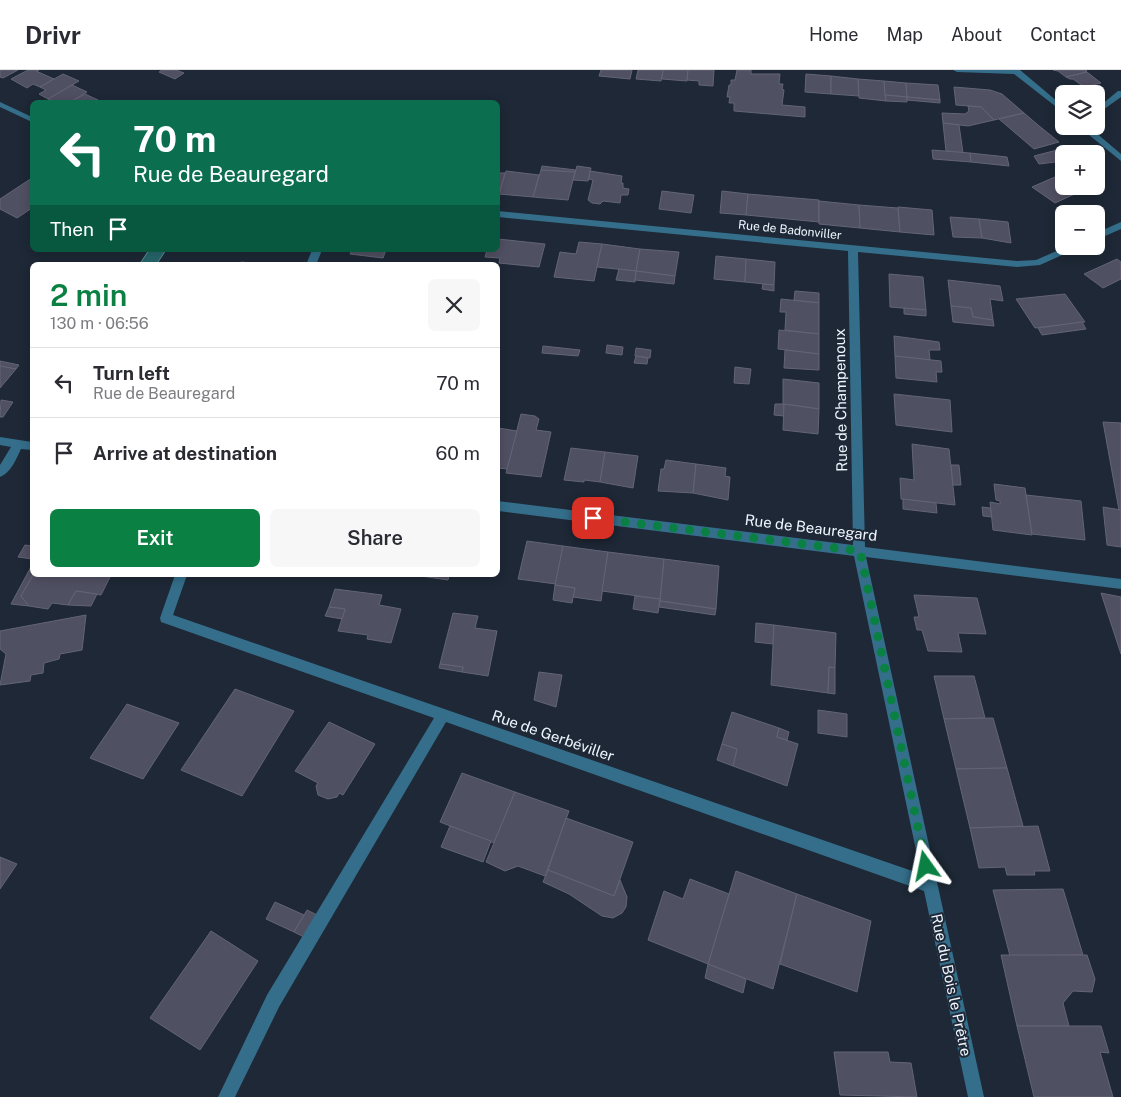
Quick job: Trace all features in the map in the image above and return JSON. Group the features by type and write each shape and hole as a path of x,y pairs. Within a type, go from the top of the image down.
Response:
{"street":[{"path":"957,70 1006,72 1015,70 1055,103"},
{"path":"1105,106 1121,93"},
{"path":"0,104 30,119"},
{"path":"1093,135 1121,158"},
{"name":"Rue de Badonviller","path":"500,214 1016,264 1037,263 1056,255"},
{"path":"1105,233 1121,225"},
{"name":"Rue de Champenoux","path":"853,249 860,551"},
{"path":"0,441 30,446"},
{"path":"0,473 18,444"},
{"name":"Rue de Beauregard","path":"500,506 1121,584"},
{"name":"Rue du Bois le Prêtre","path":"860,551 976,1097"},
{"name":"Rue de Gerbéviller","path":"180,577 166,618 930,885"},
{"path":"226,1097 272,1001 443,715"}],"shaded area":[{"path":"148,252 165,252 158,262 141,262"}],"building":[{"path":"0,70 18,70 3,78 0,77"},
{"path":"28,70 39,70 36,71 54,79 40,87 33,84 27,88 11,79"},
{"path":"162,70 176,70 184,73 175,79 159,72"},
{"path":"601,70 632,70 630,79 599,76"},
{"path":"638,70 663,70 661,81 636,79"},
{"path":"663,70 688,70 687,81 662,79"},
{"path":"688,70 714,70 713,86 699,85 699,81 687,80"},
{"path":"737,70 751,70 751,74 780,74 779,84 783,84 782,89 784,90 782,105 805,107 805,117 734,111 734,103 729,103 730,97 727,97 729,85 731,85 731,80 735,80"},
{"path":"1053,70 1087,70 1085,71 1087,72 1066,77"},
{"path":"1087,72 1101,83 1081,85 1066,77"},
{"path":"63,74 79,81 48,99 39,94 46,90 40,87"},
{"path":"806,74 831,76 831,94 805,92"},
{"path":"831,76 858,79 859,96 831,94"},
{"path":"858,79 884,81 886,101 859,98"},
{"path":"884,81 906,83 907,97 885,95"},
{"path":"906,83 938,85 940,100 907,97"},
{"path":"72,85 87,92 73,100 48,99"},
{"path":"954,87 990,90 1002,94 1024,113 994,120 981,107 956,105"},
{"path":"85,94 98,100 74,100"},
{"path":"885,95 907,97 907,102 886,101"},
{"path":"907,97 940,100 940,103 907,100"},
{"path":"968,106 981,107 994,120 968,126 943,123 942,113 965,114 969,111"},
{"path":"1024,113 1059,142 1034,149 999,119"},
{"path":"943,123 959,125 963,153 946,151"},
{"path":"932,150 970,153 971,162 933,159"},
{"path":"1055,151 1055,162 1039,164 1034,156"},
{"path":"970,153 1007,157 1009,166 971,162"},
{"path":"542,166 576,170 575,172 541,170"},
{"path":"577,166 591,168 588,181 573,180"},
{"path":"541,170 575,172 568,200 533,197"},
{"path":"506,171 539,175 533,197 500,194"},
{"path":"590,171 622,176 621,183 623,183 623,188 629,189 628,195 621,195 620,203 603,201 600,204 592,203 588,200 593,180 589,179"},
{"path":"500,173 505,173 500,190"},
{"path":"1055,177 1055,195 1073,195 1055,203 1032,187"},
{"path":"30,179 30,209 17,218 0,209 0,199"},
{"path":"662,191 694,195 691,213 659,209"},
{"path":"722,191 748,194 746,215 720,213"},
{"path":"748,194 819,200 819,222 746,215"},
{"path":"819,201 859,205 860,228 819,224"},
{"path":"859,205 898,208 900,232 860,228"},
{"path":"898,207 932,210 934,235 900,232"},
{"path":"950,217 979,219 982,238 953,237"},
{"path":"979,219 1008,222 1011,243 982,238"},
{"path":"500,239 545,244 539,267 500,263 500,258 485,257 486,252 500,252"},
{"path":"579,242 602,244 594,281 554,277 560,252 576,254"},
{"path":"602,244 640,249 636,271 597,267"},
{"path":"640,249 679,252 675,276 636,271"},
{"path":"351,252 385,252 383,258 350,254"},
{"path":"716,256 746,259 745,282 714,279"},
{"path":"746,259 775,262 774,285 745,282"},
{"path":"1117,259 1121,262 1121,279 1103,288 1084,274"},
{"path":"619,269 636,271 635,282 616,280"},
{"path":"636,271 675,276 674,284 635,280"},
{"path":"889,274 923,277 926,310 890,307"},
{"path":"948,280 1000,286 1003,301 990,299 993,320 973,317 971,308 951,306"},
{"path":"763,284 774,285 774,291 762,289"},
{"path":"795,291 819,293 819,303 794,300"},
{"path":"1065,294 1085,322 1035,328 1016,299"},
{"path":"781,299 819,303 819,334 785,330 786,312 780,312"},
{"path":"951,306 971,308 973,317 993,320 994,326 953,322"},
{"path":"904,308 926,310 926,316 904,314"},
{"path":"1082,322 1086,329 1042,335 1038,328"},
{"path":"779,330 819,334 819,354 778,349"},
{"path":"894,336 939,342 940,350 929,350 930,360 895,356"},
{"path":"607,345 623,347 622,355 606,353"},
{"path":"543,346 580,350 578,356 542,353"},
{"path":"636,348 651,350 650,358 635,356"},
{"path":"785,350 819,354 819,370 784,368"},
{"path":"636,356 648,358 647,364 634,363"},
{"path":"895,356 941,361 942,372 936,372 937,382 896,378"},
{"path":"0,361 19,365 16,369 0,366"},
{"path":"0,366 16,369 0,388"},
{"path":"735,367 751,369 749,384 734,383"},
{"path":"783,379 819,383 819,409 783,404"},
{"path":"894,394 950,400 952,432 896,425"},
{"path":"1,400 13,402 3,417 0,417"},
{"path":"775,404 784,404 784,416 774,415"},
{"path":"784,404 819,409 818,434 783,430"},
{"path":"521,414 535,416 539,419 536,430 551,432 541,477 506,473"},
{"path":"1103,422 1121,423 1121,510 1119,510"},
{"path":"500,428 517,431 507,469 500,468"},
{"path":"912,444 949,449 955,505 901,499 900,478 914,480"},
{"path":"571,448 605,452 600,482 564,480"},
{"path":"605,452 638,456 633,488 600,482"},
{"path":"666,460 696,464 693,493 658,491 661,469 664,469"},
{"path":"696,464 726,468 725,476 730,477 728,500 693,493"},
{"path":"951,465 959,465 961,485 953,485"},
{"path":"994,484 1025,488 1032,535 993,530 990,502 1000,504 1000,501 996,500"},
{"path":"1026,495 1081,501 1085,540 1032,534"},
{"path":"903,499 936,503 937,513 903,509"},
{"path":"982,507 990,508 992,517 983,516"},
{"path":"1103,507 1121,510 1121,547 1107,545"},
{"path":"527,541 563,546 556,584 518,579"},
{"path":"25,545 30,546 30,559 18,557"},
{"path":"563,546 608,552 601,601 573,597 575,588 555,585"},
{"path":"608,552 664,559 660,599 602,591"},
{"path":"664,559 719,566 716,609 660,601"},
{"path":"30,569 30,577 32,577 21,596 29,606 11,604"},
{"path":"32,577 110,577 101,595 76,591 68,605 52,603 48,609 29,606 21,596"},
{"path":"428,577 449,577 448,580"},
{"path":"555,585 575,588 572,603 553,600"},
{"path":"335,589 382,595 379,605 401,609 391,643 367,639 368,635 338,631 345,609 329,607"},
{"path":"76,591 97,594 91,606 68,605"},
{"path":"1101,593 1121,597 1121,654"},
{"path":"914,595 977,598 986,634 958,633 962,652 928,651 922,630 917,630 914,617 919,617"},
{"path":"635,596 660,599 658,613 633,609"},
{"path":"660,601 716,609 715,615 659,607"},
{"path":"329,607 345,609 342,619 325,616"},
{"path":"453,613 478,616 475,628 497,631 488,676 462,672 463,667 440,664"},
{"path":"86,615 82,650 60,654 59,659 44,663 43,673 31,675 30,681 0,685 6,654 0,649 0,631"},
{"path":"756,623 774,625 773,644 755,642"},
{"path":"774,625 836,633 835,668 829,667 828,693 771,685"},
{"path":"440,664 463,667 462,672 439,668"},
{"path":"829,667 835,668 835,694 828,693"},
{"path":"539,672 562,675 556,707 534,700"},
{"path":"934,676 974,676 985,718 944,719"},
{"path":"235,689 294,711 242,796 181,770"},
{"path":"127,704 179,723 143,779 90,758"},
{"path":"818,710 847,714 847,737 818,733"},
{"path":"732,712 779,728 777,737 798,744 787,786 733,766 737,749 722,744"},
{"path":"993,718 1007,768 956,769 944,719"},
{"path":"329,722 375,744 343,795 339,793 337,797 328,799 318,795 316,786 318,783 295,771"},
{"path":"779,728 789,732 787,740 777,737"},
{"path":"722,744 737,749 733,766 717,760"},
{"path":"1007,768 1023,826 970,828 956,769"},
{"path":"462,773 515,792 494,843 440,822"},
{"path":"515,792 569,811 545,876 518,866 505,871 486,862"},
{"path":"566,818 633,842 614,896 548,870"},
{"path":"450,826 491,841 483,862 441,847"},
{"path":"1038,826 1050,871 1034,871 1035,875 1007,875 1005,867 979,868 970,828"},
{"path":"0,857 17,864 0,889"},
{"path":"548,870 614,896 620,880 627,897 626,907 622,913 613,918 602,916 569,894 543,882"},
{"path":"736,871 797,894 773,989 708,964"},
{"path":"690,879 729,894 708,964 648,940 664,891 683,899"},
{"path":"1063,889 1083,955 1010,956 993,890"},
{"path":"797,894 871,921 857,992 780,964"},
{"path":"275,902 304,915 294,932 266,919"},
{"path":"307,910 319,916 306,938 294,932"},
{"path":"211,931 258,961 200,1050 150,1018"},
{"path":"1001,955 1087,955 1095,979 1092,992 1073,991 1063,1003 1069,1026 1017,1026"},
{"path":"708,964 746,979 743,993 705,978"},
{"path":"1017,1026 1101,1026 1109,1053 1100,1052 1113,1097 1034,1097"},
{"path":"834,1052 888,1052 890,1062 911,1063 917,1097 840,1095"}],"route":[{"path":"593,518 860,551 926,866"}]}
